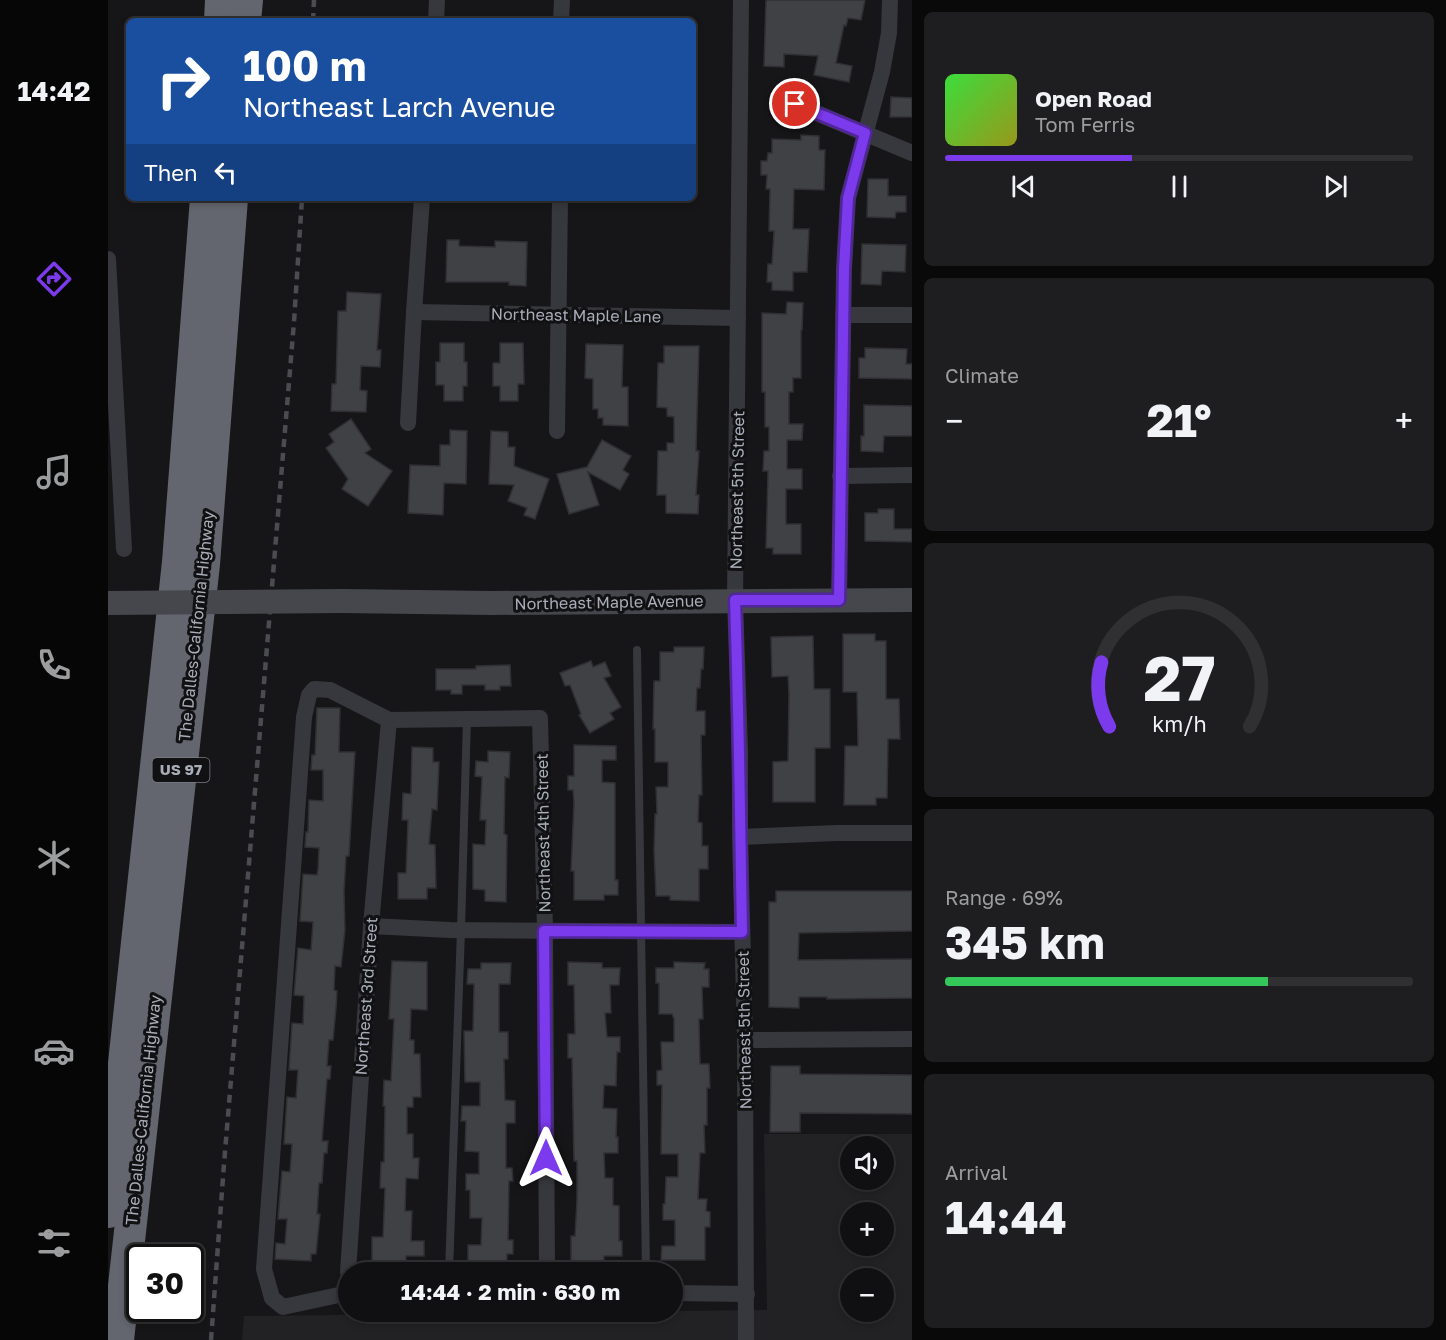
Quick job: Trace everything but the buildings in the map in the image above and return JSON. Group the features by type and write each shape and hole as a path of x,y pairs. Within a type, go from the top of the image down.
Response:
{"highway":[{"path":"220,18 221,0"},
{"path":"245,18 247,0"},
{"name":"The Dalles-California Highway","path":"108,1212 117,1051 178,562 206,201"},
{"name":"The Dalles-California Highway","path":"118,1340 204,564 232,201"}],"main road":[{"name":"Northeast Maple Avenue","path":"108,603 912,600"}],"street":[{"path":"436,18 437,0"},
{"path":"561,0 561,18"},
{"name":"Northeast 5th Street","path":"741,0 735,600 740,750 746,1340"},
{"path":"839,600 843,315 848,198 886,52 890,0"},
{"path":"795,104 912,153"},
{"path":"408,423 422,201"},
{"path":"557,431 560,201"},
{"path":"108,259 124,549"},
{"name":"Northeast Maple Lane","path":"414,312 738,318"},
{"path":"843,315 910,315"},
{"path":"840,476 912,475"},
{"path":"338,1291 283,1307 272,1298 264,1269 280,1028 307,701 314,689 330,690 389,720 466,718"},
{"name":"Northeast 4th Street","path":"466,718 540,718 547,1262"},
{"name":"Northeast 3rd Street","path":"349,1262 371,926 389,720"},
{"path":"740,837 912,833"},
{"path":"371,926 461,930 742,932"},
{"path":"744,1040 912,1039"},
{"path":"683,1293 747,1294"}],"lane":[{"path":"637,650 646,1262"},
{"path":"449,1262 466,718"}],"shaded area":[{"path":"764,1134 912,1134 912,1340 242,1340 244,1316 338,1315 338,1322 683,1322 683,1311 767,1310"}],"railway":[{"path":"313,18 314,0"},
{"path":"211,1340 294,322 302,201"}],"route":[{"path":"546,1158 544,931 742,932 740,750 735,600 839,600 846,222 848,198 865,133 795,104"}]}
